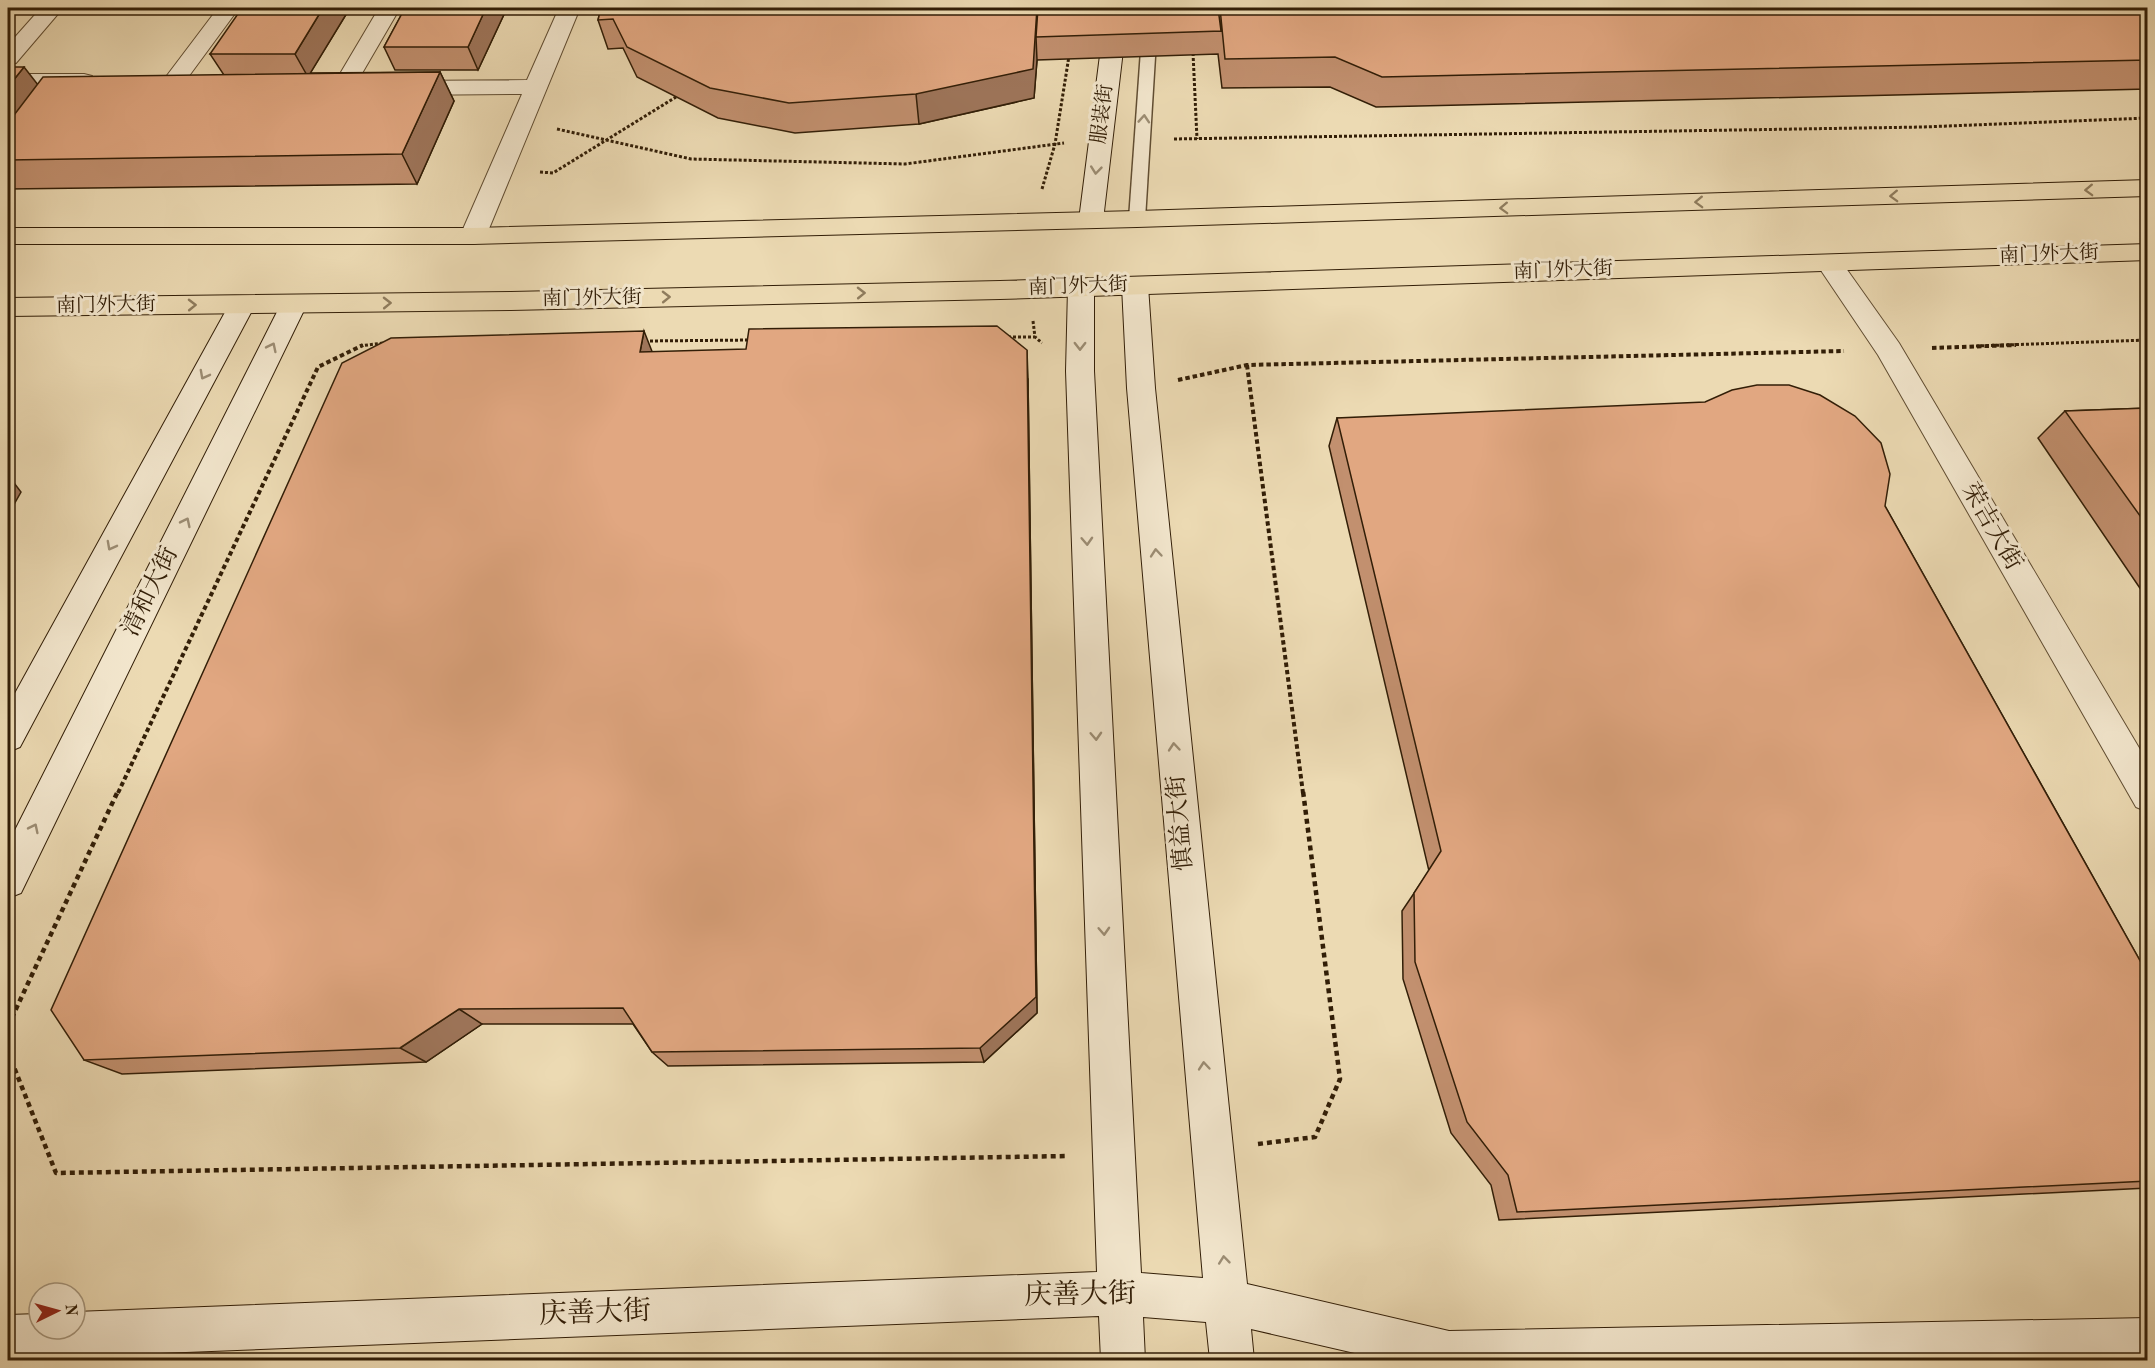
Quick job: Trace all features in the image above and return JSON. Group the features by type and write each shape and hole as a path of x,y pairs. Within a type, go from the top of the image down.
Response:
{"main road":[{"path":"8,236 473,236 1137,219 2148,188"},
{"name":"南门外大街","path":"8,307 242,305 1081,288 2148,252"}],"street":[{"path":"8,58 52,8"},
{"path":"190,90 156,89 228,8"},
{"path":"342,89 389,8"},
{"path":"473,236 569,8"},
{"name":"服装街","path":"1091,220 1117,8"},
{"path":"57,99 71,80"},
{"path":"8,81 71,80 103,83"},
{"path":"318,89 535,87"},
{"name":"荣吉大街","path":"1829,263 1889,350 2148,796"},
{"name":"慎益大街","path":"1135,286 1141,387 1232,1360"},
{"path":"1081,288 1080,371 1123,1360"},
{"name":"清和大街","path":"8,881 294,304"},
{"path":"8,737 242,305"},
{"name":"庆善大街","path":"8,1337 1120,1293 1228,1302 1449,1353 2148,1340"}],"lane":[{"path":"1137,219 1151,8"}],"path":[{"path":"1193,43 1197,139"},
{"path":"1033,221 1055,144 1070,53"},
{"path":"500,171 553,173 676,97"},
{"path":"1142,140 1911,127 2148,118"},
{"path":"555,128 691,159 905,164 1099,140"},
{"path":"1029,289 1035,337"},
{"path":"999,337 1035,337 1080,371"},
{"path":"640,341 759,340"},
{"path":"1141,387 1247,365 1889,350 2148,340"},
{"path":"8,1026 318,367 365,344 389,343"},
{"path":"1212,1149 1315,1137 1340,1079 1247,365"},
{"path":"8,1052 56,1173 1114,1155"}],"building":[{"path":"242,8 323,8 295,54 210,54"},
{"path":"405,8 486,8 468,47 384,47"},
{"path":"601,8 1037,8 1033,69 916,94 789,103 710,88 627,47 613,19 598,20"},
{"path":"1038,8 1218,8 1221,31 1036,37"},
{"path":"1220,8 2148,8 2148,60 1382,77 1335,57 1225,59"},
{"path":"8,67 24,67 8,87"},
{"path":"440,72 402,154 8,160 8,123 43,77"},
{"path":"997,326 1027,350 1036,997 980,1048 652,1052 623,1008 459,1009 400,1048 84,1060 51,1010 342,363 391,338 644,331 640,352 746,349 749,329"},
{"path":"1757,385 1789,385 1820,395 1855,416 1881,443 1890,474 1885,506 2148,975 2148,1181 1517,1212 1508,1175 1467,1122 1415,962 1414,893 1441,851 1337,418 1705,402 1732,390"},
{"path":"2148,408 2148,527 2065,411"}]}
